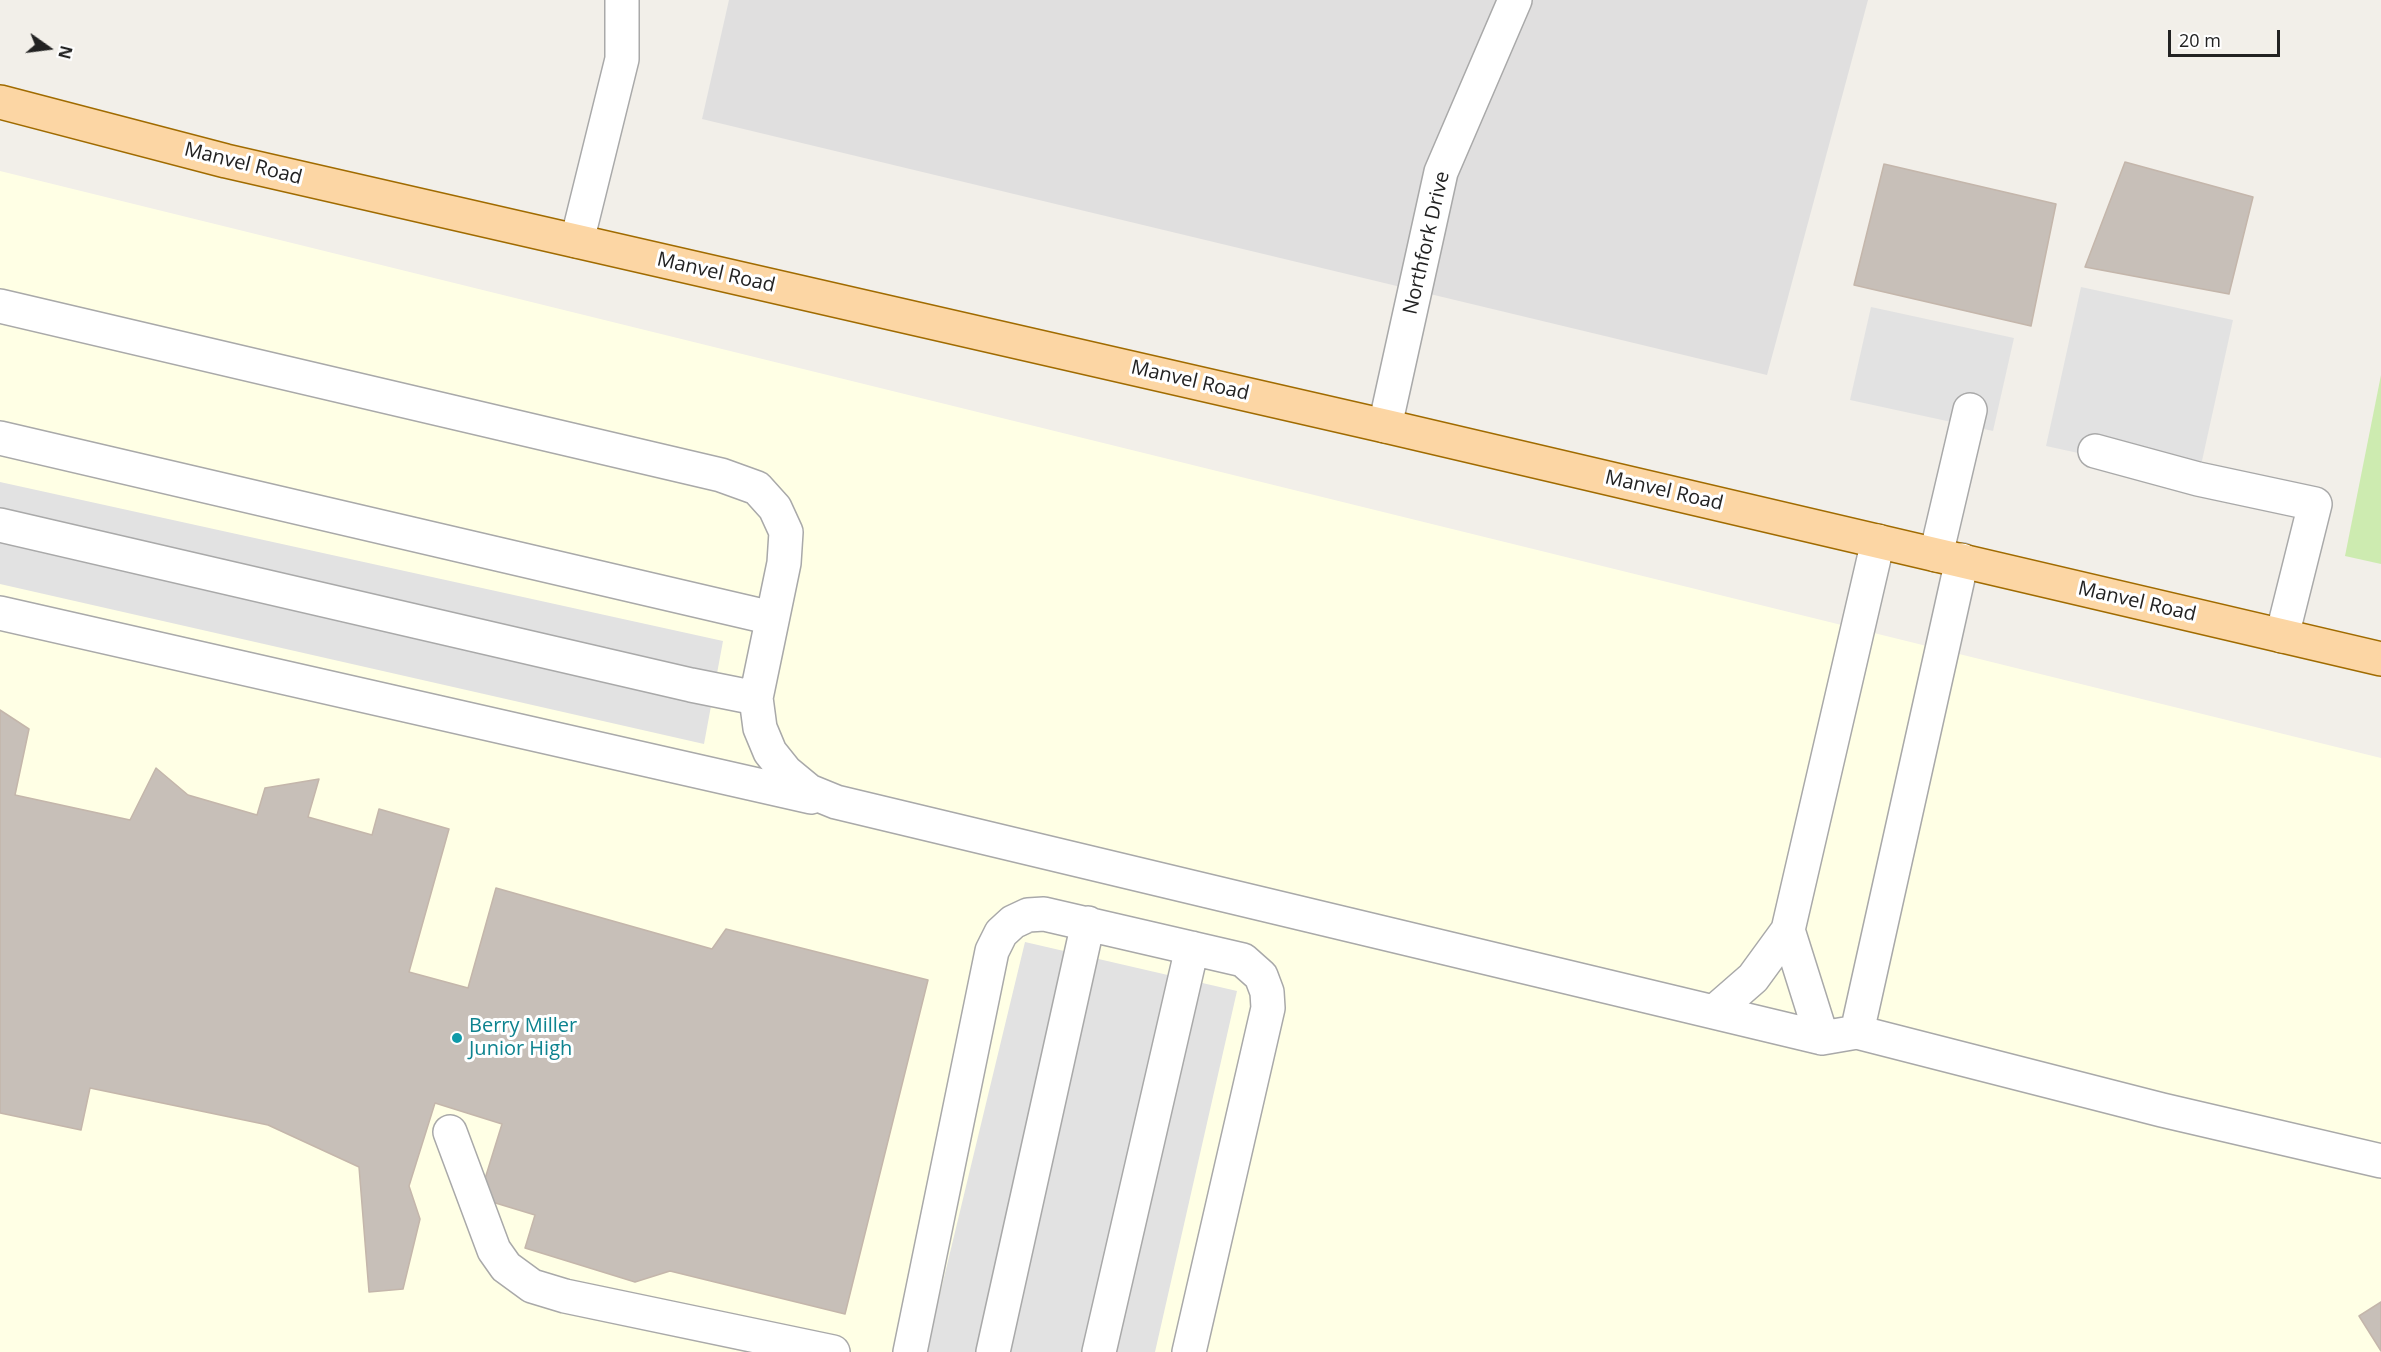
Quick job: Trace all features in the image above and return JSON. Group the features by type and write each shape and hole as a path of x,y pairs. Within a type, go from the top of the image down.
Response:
{"main road":[{"name":"Manvel Road","path":"0,102 226,161 1386,426 2381,659"}],"street":[{"path":"577,241 622,59 622,0"},
{"name":"Northfork Drive","path":"1386,426 1441,172 1515,0"},
{"path":"0,306 709,472 757,488 775,508 786,532 784,563 756,698 760,728 770,752 780,765 809,791 836,802"},
{"path":"1857,1032 1949,558 1970,410"},
{"path":"0,438 772,618"},
{"path":"2096,451 2198,479 2315,504 2282,636"},
{"path":"0,525 691,685 756,698"},
{"path":"1714,1012 1753,978 1788,930 1878,541"},
{"path":"0,613 836,802 1822,1038 1857,1032 2162,1110 2381,1161"},
{"path":"910,1352 992,951 1001,933 1013,922 1028,915 1044,914 1243,960 1261,976 1267,992 1268,1008 1189,1352"},
{"path":"993,1352 1088,923"},
{"path":"1788,930 1822,1038"},
{"path":"1099,1352 1192,948"},
{"path":"450,1132 495,1250 506,1267 532,1286 565,1296 833,1352"}],"shaded area":[{"path":"729,0 1868,0 1767,375 702,119"},
{"path":"0,171 2381,758 2381,1352 0,1352"},
{"path":"2081,287 2233,320 2198,479 2046,446"},
{"path":"1871,307 2014,338 1993,431 1850,400"},
{"path":"0,482 723,641 704,744 0,584"},
{"path":"1025,942 1237,991 1155,1352 926,1352"}],"green space":[{"path":"2381,375 2381,564 2345,556"}],"building":[{"path":"2125,162 2253,197 2229,294 2085,267"},
{"path":"1884,164 2056,204 2031,326 1854,285"},
{"name":"Berry Miller Junior High","path":"0,710 29,729 15,795 130,820 156,768 188,795 257,815 265,788 319,779 308,817 372,835 379,809 449,829 409,972 468,988 496,888 712,949 726,929 928,980 845,1314 670,1271 635,1282 525,1248 535,1215 479,1198 502,1124 435,1103 409,1186 420,1219 403,1289 369,1292 359,1167 268,1125 90,1088 81,1130 0,1113"},
{"path":"2381,1302 2381,1351 2359,1316"}],"place":[{"name":"Berry Miller Junior High","path":"457,1038"}]}
